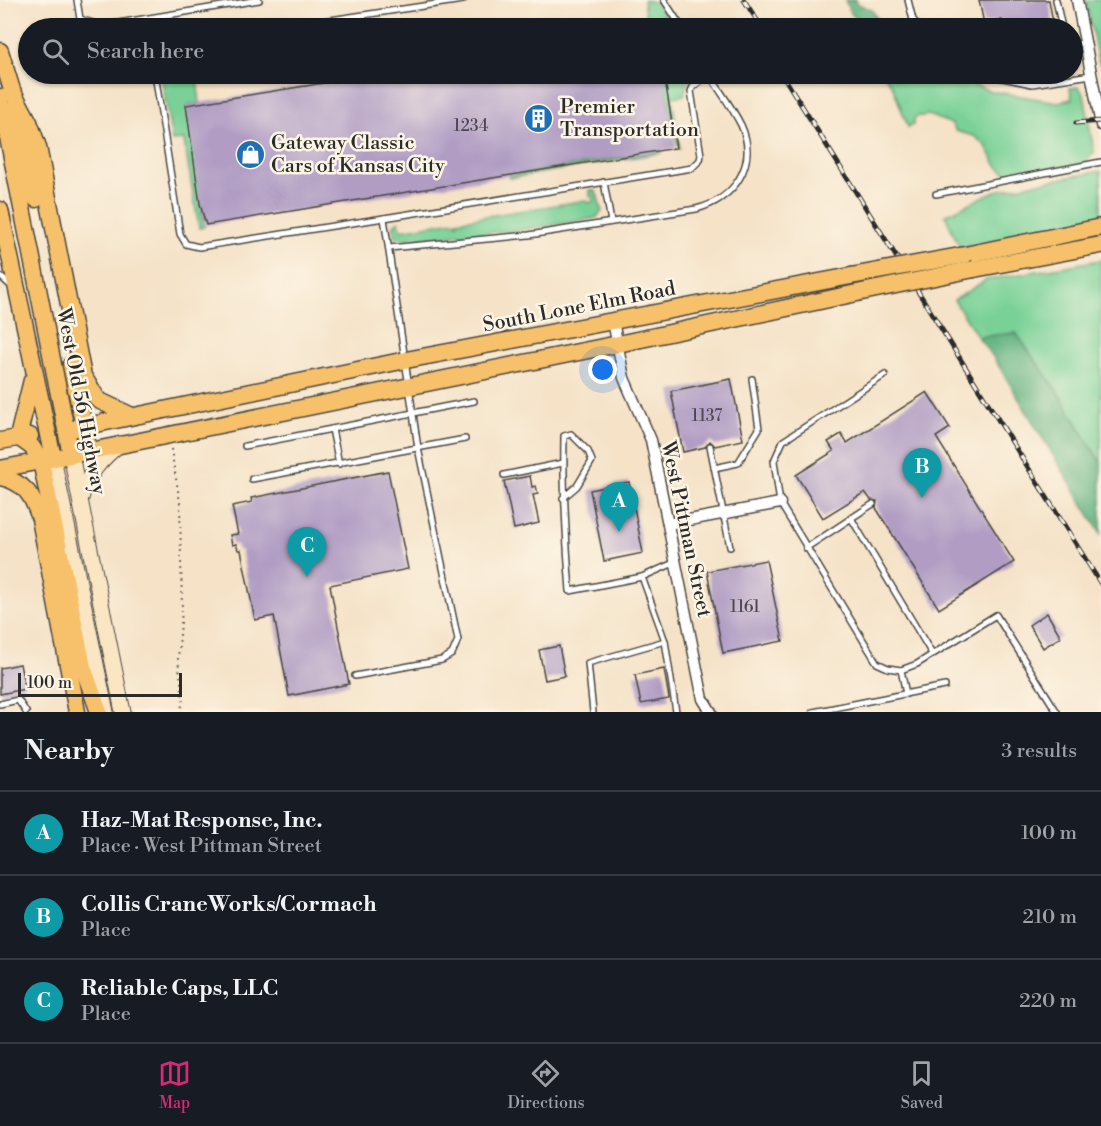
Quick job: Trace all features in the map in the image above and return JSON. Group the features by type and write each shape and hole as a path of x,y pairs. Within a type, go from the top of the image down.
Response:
{"main road":[{"path":"0,51 12,90 29,122 38,147 83,376 98,400 132,416"},
{"path":"0,99 21,133 89,451"},
{"name":"West Old 56 Highway","path":"0,99 123,712"},
{"name":"West Old 56 Highway","path":"0,216 47,434 47,460 106,712"},
{"name":"South Lone Elm Road","path":"0,469 410,384 618,344 857,293 1101,227"},
{"name":"South Lone Elm Road","path":"0,441 47,434 406,360 851,276 1101,245"},
{"path":"34,368 18,437 47,460 83,667 99,712"},
{"path":"80,501 86,481 94,469 120,444"},
{"path":"0,477 21,484 30,492 40,519 77,712"}],"street":[{"path":"1077,0 1080,18"},
{"path":"1083,32 1095,82 1101,125"},
{"name":"West Pittman Street","path":"613,321 624,378 651,440 703,699 711,712"},
{"path":"668,524 780,503"}],"lane":[{"path":"77,0 80,18"},
{"path":"149,18 259,0"},
{"path":"343,18 463,0"},
{"path":"664,0 676,18"},
{"path":"908,0 912,18"},
{"path":"1056,0 1060,18"},
{"path":"156,84 180,234 186,244 199,247 692,168 697,165 701,155 691,91 697,84"},
{"path":"389,248 522,236 706,206 728,194 741,178 747,155 744,135 715,84"},
{"path":"936,194 1101,162"},
{"path":"604,182 611,222"},
{"path":"356,676 441,660 452,654 457,647 457,636 418,448 384,218"},
{"path":"0,276 17,291"},
{"path":"885,375 783,441 774,460 780,503 877,663 901,670 996,615 1058,712"},
{"path":"714,468 738,463 759,429 752,379"},
{"path":"245,446 474,401"},
{"path":"332,429 339,464"},
{"path":"563,498 578,486 592,461 588,451 572,434 564,436 563,498 570,591 642,577 676,562"},
{"path":"252,479 465,438"},
{"path":"711,446 730,547"},
{"path":"504,475 564,463"},
{"path":"806,548 873,504"},
{"path":"851,518 932,654"},
{"path":"642,577 665,641 676,712"},
{"path":"593,712 588,663 665,641"},
{"path":"901,670 906,694"},
{"path":"813,712 945,686"},
{"path":"0,704 18,700 26,712"}],"path":[{"path":"170,445 180,502 182,610 178,659 183,698 181,712"}],"green space":[{"path":"643,0 656,2 666,18 646,18"},
{"path":"845,0 856,0 858,4 872,10 877,18 856,18"},
{"path":"1086,0 1101,0 1101,65 1098,60"},
{"path":"163,84 197,84 200,103 187,105 204,227 199,228 184,140 172,141"},
{"path":"666,84 687,84 684,95 672,97 680,150 673,128"},
{"path":"972,84 990,91 1058,102 1072,99 1070,88 1078,87 1084,94 1094,153 1085,163 1008,175 997,166 986,146 974,136 956,131 952,124 928,115 915,117 913,125 908,127 892,85"},
{"path":"660,151 661,153 509,178 509,175"},
{"path":"1101,171 1101,219 960,248 945,215 995,191"},
{"path":"590,190 596,191 602,211 596,218 520,230 403,239 396,238 393,226 399,221 401,230 454,221 457,224 457,221 587,200 588,203 594,199 590,196"},
{"path":"1101,260 1101,463 1057,391 1016,334 978,337 954,300 986,280"},
{"path":"1016,333 1057,391 1101,463 1101,534 994,358 978,337"}],"building":[{"path":"979,0 1049,0 1052,18 983,18"},
{"path":"318,84 666,84 676,148 206,225 200,204 186,105"},
{"path":"731,379 743,440 715,446 710,441 705,447 683,452 671,391"},
{"path":"927,392 950,428 936,437 1014,562 939,609 876,508 877,501 871,500 865,492 823,518 796,475 834,451 828,442 841,434 847,443"},
{"path":"388,471 408,569 330,585 349,684 289,696 274,616 255,620 241,550 238,550 236,544 232,545 230,535 238,534 232,506 252,502 251,498"},
{"path":"530,476 532,487 536,486 538,494 533,495 539,523 514,529 504,481"},
{"path":"629,482 643,553 604,561 590,490"},
{"path":"766,560 783,641 723,653 707,571"},
{"path":"1047,613 1061,637 1043,648 1029,625"},
{"path":"559,646 565,676 545,680 539,650"},
{"path":"20,664 25,689 0,694 0,668"},
{"path":"664,669 669,699 641,704 635,675"}],"railway":[{"path":"744,0 756,18"},
{"path":"788,84 1101,584"},
{"path":"1076,123 1101,121"}],"place":[{"name":"Premier Transportation","path":"539,118"},
{"name":"Gateway Classic Cars of Kansas City","path":"250,154"},
{"name":"Collis CraneWorks/Cormach","path":"922,498"},
{"name":"Haz-Mat Response, Inc.","path":"619,532"},
{"name":"Reliable Caps, LLC","path":"307,577"}]}
